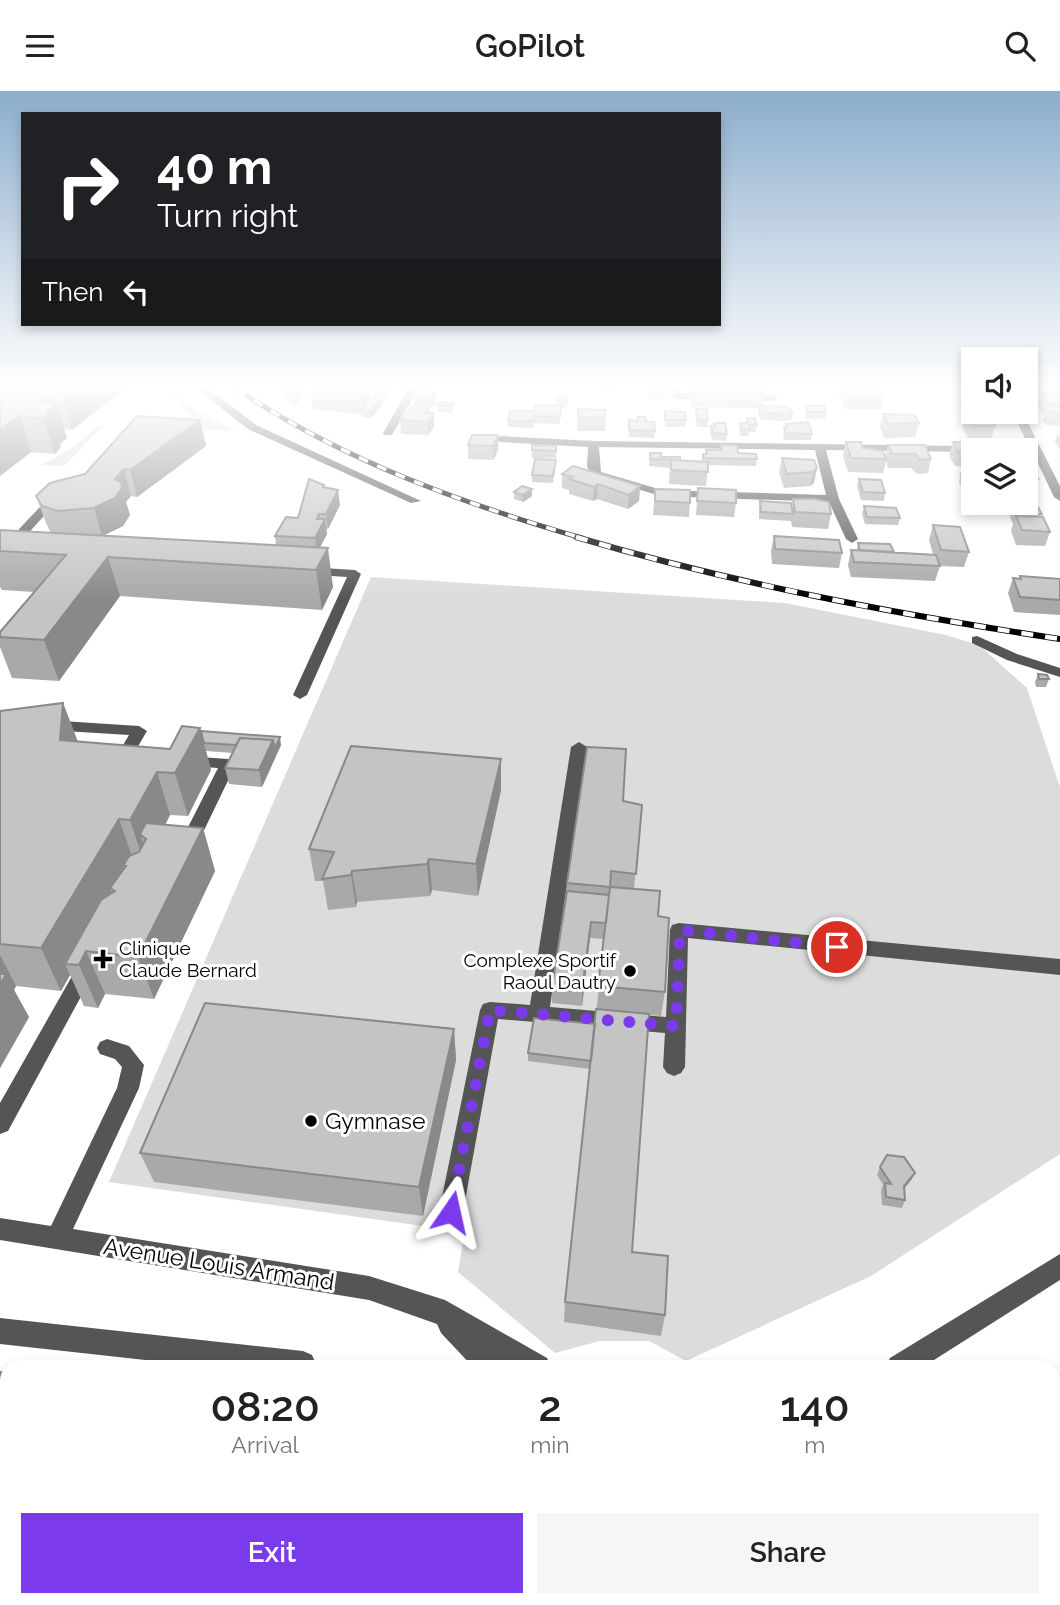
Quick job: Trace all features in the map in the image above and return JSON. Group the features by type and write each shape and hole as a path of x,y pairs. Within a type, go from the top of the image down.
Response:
{"street":[{"path":"324,460 415,501"},
{"path":"593,460 596,474 661,493 833,499"},
{"path":"823,460 833,499 852,539"},
{"path":"1042,460 1060,497"},
{"path":"8,551 72,480"},
{"path":"290,570 355,574 300,695"},
{"path":"977,640 1012,657 1060,673"},
{"path":"0,722 139,731 124,757 228,764 181,859"},
{"path":"539,1014 579,747"},
{"path":"674,1067 680,930 1060,967"},
{"path":"0,1124 99,946"},
{"path":"451,1212 490,1010 676,1026"},
{"path":"57,1238 128,1088 133,1065 122,1052 107,1048"},
{"name":"Avenue Louis Armand","path":"0,1229 369,1288 436,1309 526,1360"},
{"path":"910,1360 1060,1266"},
{"name":"Avenue Louis Armand","path":"436,1309 484,1360"},
{"path":"0,1331 266,1360"}],"shaded area":[{"path":"51,460 70,460 64,466 41,465"},
{"name":"Complexe Sportif Raoul Dautry","path":"371,577 785,603 946,635 979,645 1027,688 1060,787 1060,1154 871,1276 688,1360 649,1341 600,1341 555,1353 458,1272 465,1232 109,1182"}],"building":[{"path":"98,460 144,460 130,470 124,469 115,479 121,482 122,488 115,498 94,508 58,511 42,506 36,496 50,483 85,474"},
{"path":"535,460 556,460 553,476 532,475"},
{"path":"671,460 708,462 708,472 671,470"},
{"path":"783,460 814,460 817,468 813,472 787,474"},
{"path":"573,466 640,486 629,495 598,484 594,487 562,474"},
{"path":"309,479 324,485 323,487 338,490 326,514 319,514 317,519 325,519 315,538 275,536 286,517 298,518"},
{"path":"859,479 881,480 885,493 863,492"},
{"path":"522,486 532,489 523,495 514,492"},
{"path":"698,488 736,490 736,503 697,501"},
{"path":"655,489 690,490 690,503 655,501"},
{"path":"793,499 829,502 831,514 795,512"},
{"path":"760,501 791,503 793,514 761,512"},
{"path":"864,506 896,508 900,518 867,517"},
{"path":"1016,516 1043,517 1050,532 1022,530"},
{"path":"933,525 960,527 969,552 941,550"},
{"path":"0,530 328,548 316,570 108,557 44,640 0,637 0,632 66,555 0,551"},
{"path":"774,536 839,540 842,553 775,549"},
{"path":"858,543 890,544 894,552 860,550"},
{"path":"851,550 936,555 940,566 854,562"},
{"path":"1020,576 1060,579 1060,600 1020,597 1013,578 1021,579"},
{"path":"1038,674 1047,675 1049,679 1039,679"},
{"path":"63,703 60,740 170,749 182,726 200,728 175,773 157,772 130,820 119,819 41,948 0,944 0,711"},
{"path":"201,731 280,737 275,748 273,740 240,738 236,745 204,743"},
{"path":"240,738 273,740 259,770 225,768"},
{"path":"351,746 501,759 476,864 429,859 427,864 352,871 351,875 322,879 334,852 309,849"},
{"path":"587,747 626,749 623,801 642,805 636,874 611,871 610,887 567,883"},
{"path":"146,823 203,828 138,957 86,951 79,965 65,964 101,900 115,891 110,888 126,866 123,866 129,856 139,852 146,839 140,834"},
{"path":"610,887 660,891 658,916 669,918 665,992 598,986"},
{"path":"567,891 609,895 606,923 591,922 582,990 552,987"},
{"path":"0,974 6,974 0,985"},
{"name":"Gymnase","path":"205,1003 454,1029 419,1187 140,1153"},
{"path":"596,1009 649,1014 632,1252 668,1256 665,1315 565,1302"},
{"path":"534,1018 595,1024 591,1061 528,1053"},
{"path":"887,1155 904,1157 915,1173 904,1186 905,1200 886,1197 885,1183 891,1184 880,1167"}],"railway":[{"path":"364,460 447,494 582,538"},
{"path":"576,537 696,569 816,596 1060,639"}],"place":[{"name":"Clinique Claude Bernard","path":"103,959"},
{"name":"Complexe Sportif Raoul Dautry","path":"630,971"},
{"name":"Gymnase","path":"311,1121"}],"route":[{"path":"451,1212 490,1010 676,1026 680,930 837,947"}]}
